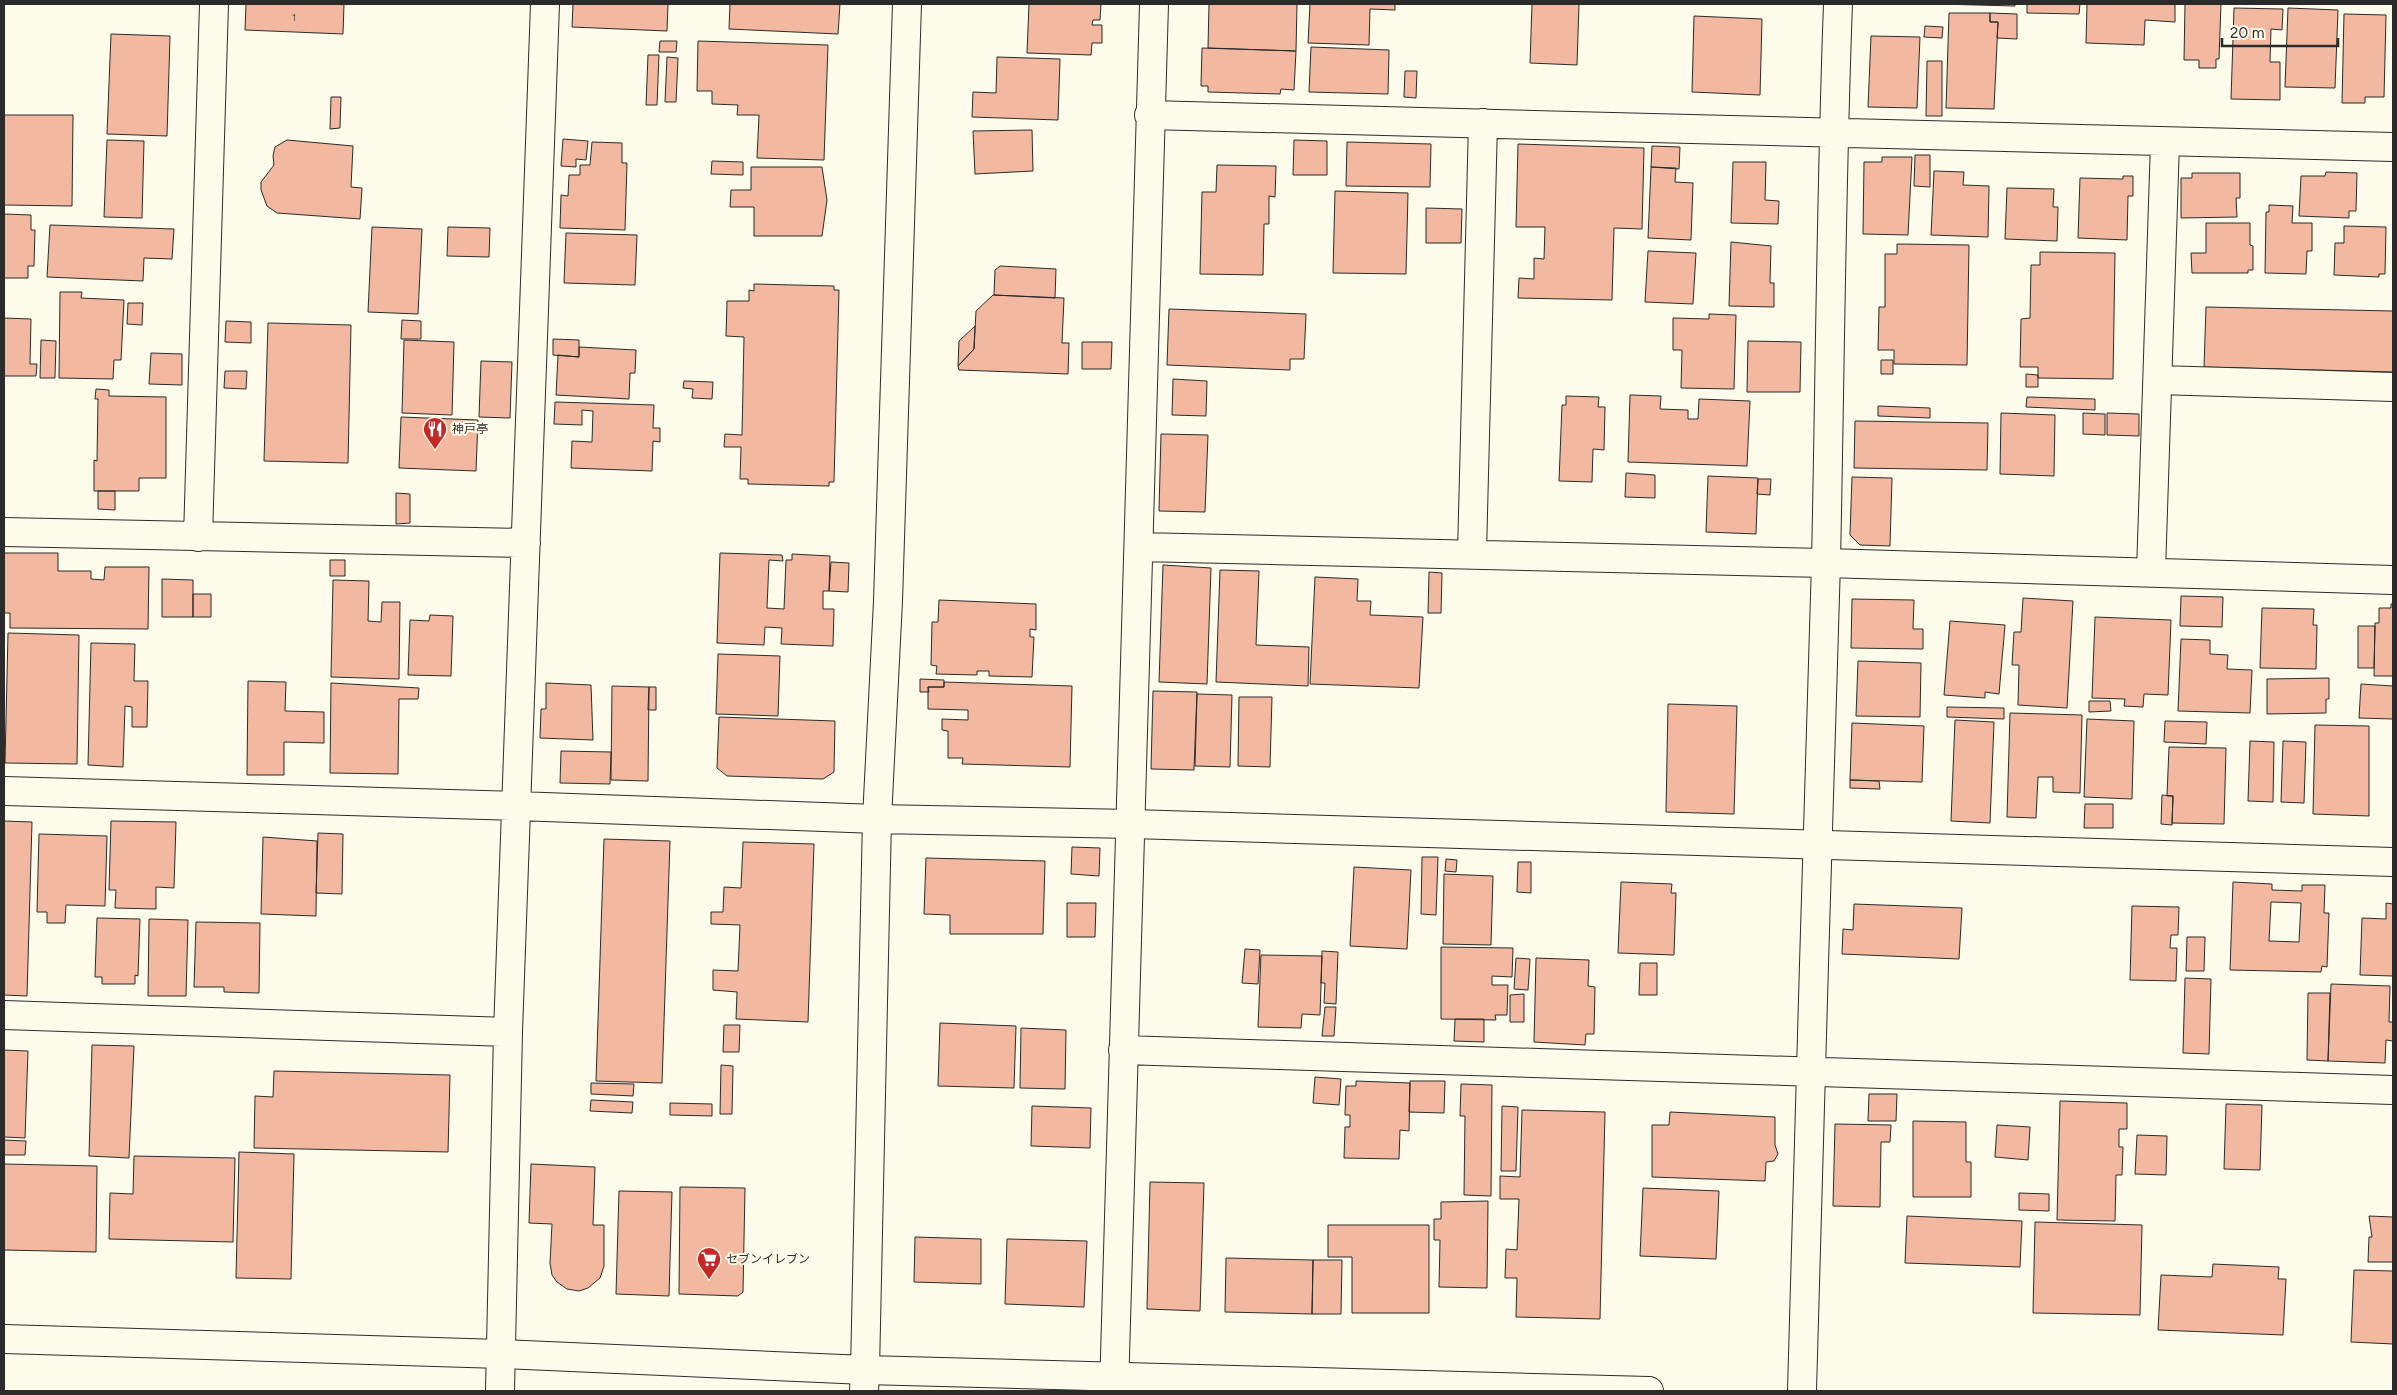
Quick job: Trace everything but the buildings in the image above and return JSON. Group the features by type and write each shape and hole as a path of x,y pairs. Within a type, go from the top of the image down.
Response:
{"street":[{"path":"198,537 214,4"},
{"path":"500,1391 508,1032 545,4"},
{"path":"864,1381 877,819 888,601 907,4"},
{"path":"1114,1384 1123,1050 1132,824 1154,4"},
{"path":"1802,1391 1809,1072 1826,563 1833,133 1838,4"},
{"path":"1150,114 2393,147"},
{"path":"1472,554 1483,123"},
{"path":"2151,572 2164,142"},
{"path":"2158,380 2393,387"},
{"path":"4,532 526,543"},
{"path":"1139,547 1826,563 2393,580"},
{"path":"4,792 2393,862"},
{"path":"4,1016 508,1032"},
{"path":"1123,1050 2393,1090"},
{"path":"4,1338 501,1354 864,1381 1649,1391"}],"place":[{"name":"神戸亭","path":"435,450"},
{"name":"セブンイレブン","path":"709,1280"}]}
